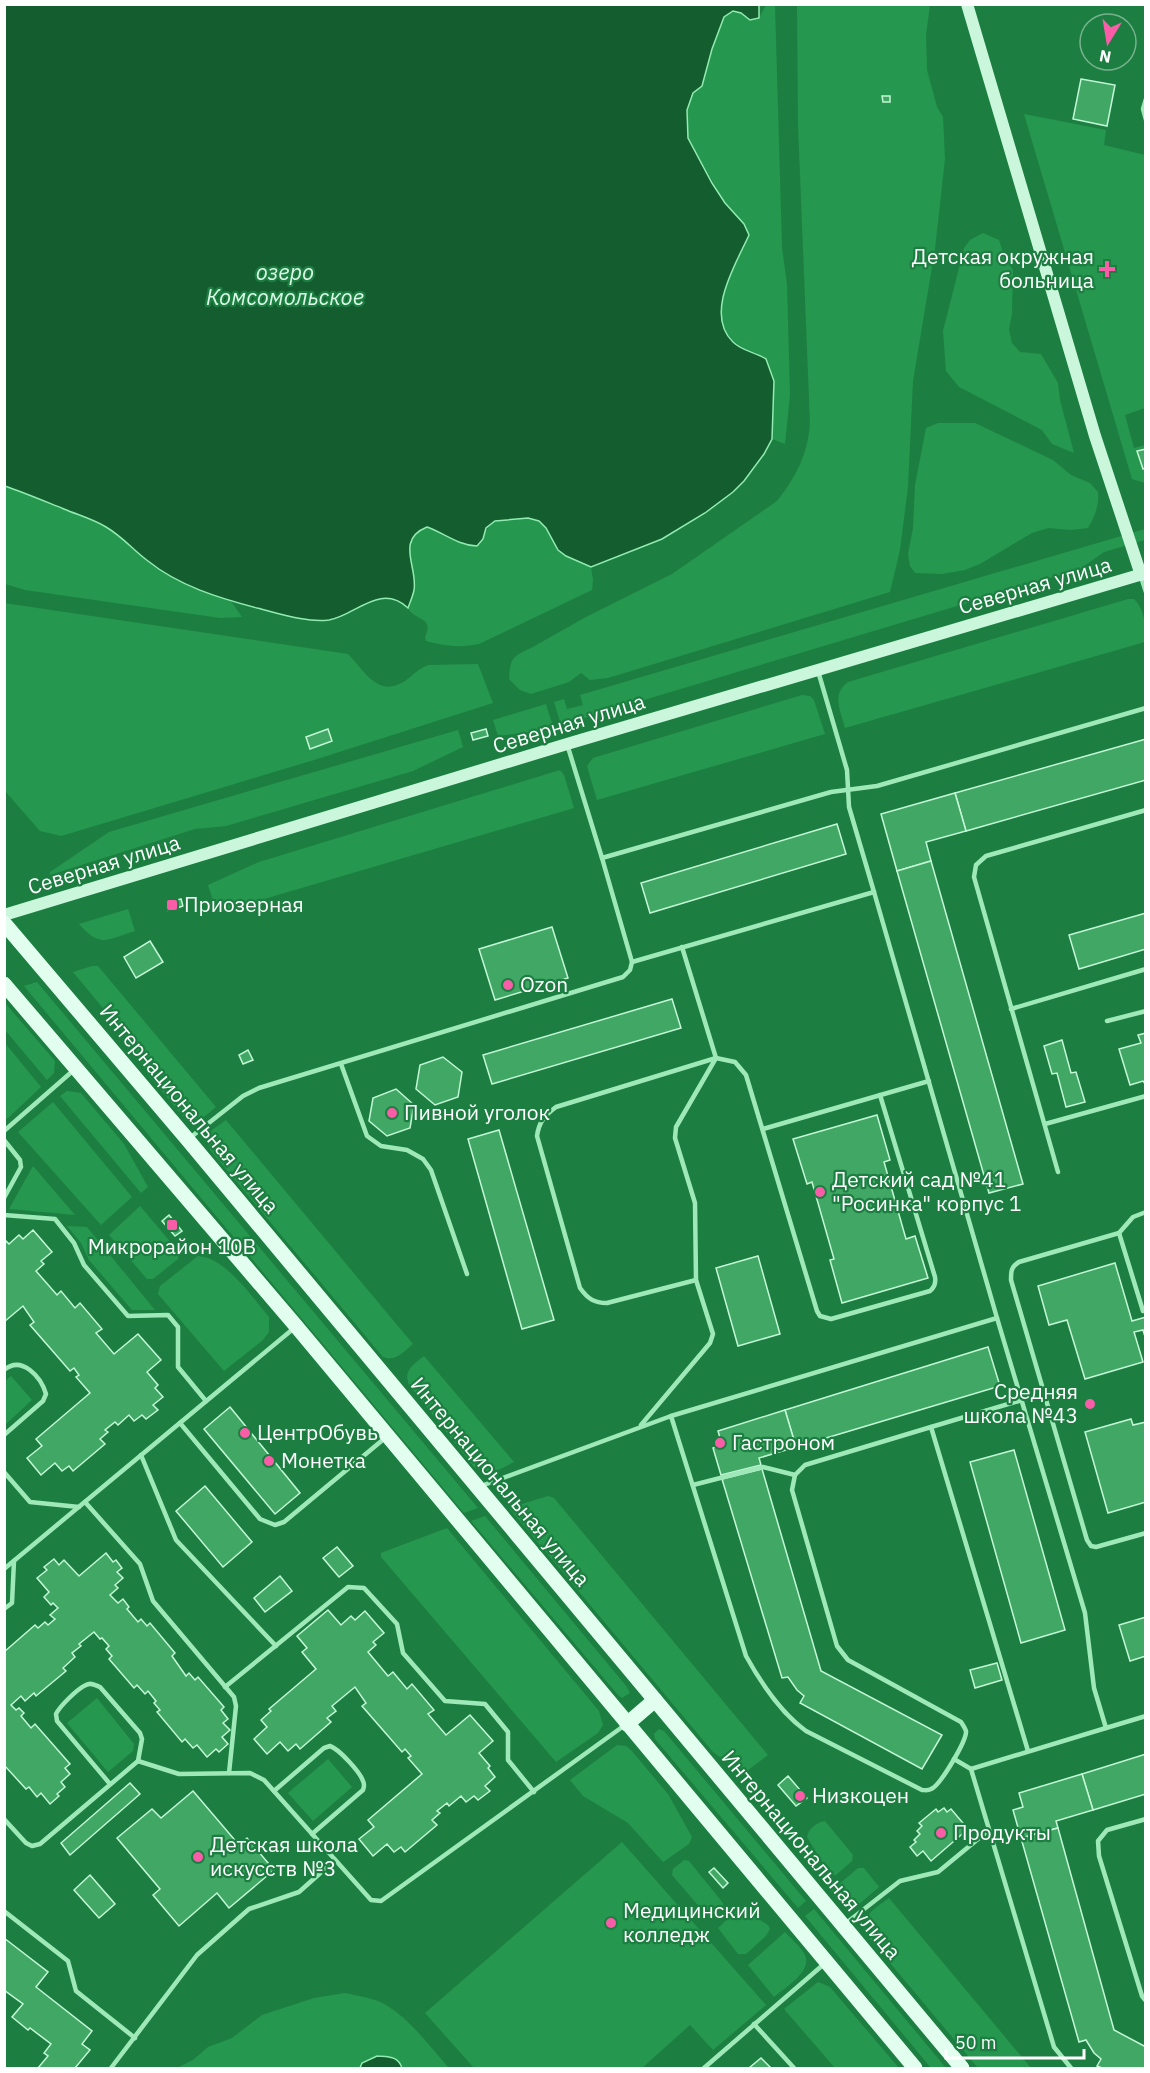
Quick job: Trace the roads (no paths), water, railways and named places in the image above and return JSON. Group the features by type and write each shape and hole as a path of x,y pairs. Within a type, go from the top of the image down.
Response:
{"main road":[{"path":"967,4 1095,436 1143,574"},
{"name":"Северная улица","path":"4,915 567,744 1143,574"},
{"name":"Интернациональная улица","path":"4,923 188,1140 962,2068"},
{"path":"4,984 296,1326 915,2068"},
{"path":"627,1724 655,1700"}],"lane":[{"path":"1146,99 1143,109 1146,120"},
{"path":"1143,574 1146,592"},
{"path":"817,670 846,770 849,807 1085,1613 1094,1688 1106,1728"},
{"path":"602,858 831,792 877,786 1146,708"},
{"path":"188,1140 249,1092 623,977 630,970 632,962 567,744"},
{"path":"1058,1172 974,877 976,865 986,856 1146,810"},
{"path":"632,962 874,892"},
{"path":"639,1427 710,1344 713,1334 696,1280 695,1203 675,1138 675,1127 716,1058 682,947"},
{"path":"1011,1009 1146,969"},
{"path":"1107,1022 1146,1011"},
{"path":"696,1280 607,1303 597,1303 587,1297 580,1288 537,1136 544,1115 556,1107 716,1058 735,1062 746,1075 816,1311 820,1316 831,1319 934,1288 935,1276 880,1095"},
{"path":"341,1064 367,1137 381,1146 407,1150 423,1159 431,1170 467,1274"},
{"path":"4,1131 77,1067"},
{"path":"763,1129 928,1081"},
{"path":"1045,1124 1146,1096"},
{"path":"4,1140 20,1160 21,1167 4,1198"},
{"path":"1146,1212 1133,1217 1119,1233 1019,1262 1013,1266 1011,1271 1011,1280 1087,1540 1091,1546 1096,1547 1146,1533"},
{"path":"4,1215 55,1219 74,1243 84,1265 128,1316 168,1315 178,1327 178,1367 206,1401"},
{"path":"1119,1233 1143,1311"},
{"path":"477,1488 671,1416 997,1318"},
{"path":"4,1569 296,1326"},
{"path":"4,1370 11,1364 26,1366 44,1387 46,1394 44,1401 4,1435"},
{"path":"671,1416 746,1656 792,1721 806,1731 922,1790 931,1790 938,1784 954,1759 966,1731 961,1722 849,1660 837,1646 792,1490 795,1474 806,1465 1022,1400"},
{"path":"180,1423 260,1519 275,1525 284,1522 387,1437"},
{"path":"931,1427 1028,1751"},
{"path":"141,1455 177,1540 276,1646"},
{"path":"693,1485 763,1467 795,1474"},
{"path":"4,1472 30,1502 79,1507"},
{"path":"85,1502 140,1564 153,1601 234,1697 236,1706 229,1773"},
{"path":"4,1609 12,1603 14,1561"},
{"path":"225,1687 348,1587 364,1588 397,1624 403,1653 445,1701 485,1704 508,1732 508,1760 534,1792"},
{"path":"4,1819 26,1843 32,1846 40,1844 138,1761 142,1739 140,1733 100,1687 93,1683 86,1684 59,1708 56,1714 57,1721 110,1784"},
{"path":"971,1769 1146,1716"},
{"path":"138,1761 179,1774 250,1773 264,1780 370,1900 381,1902 627,1724"},
{"path":"274,1791 324,1748 330,1746 336,1748 356,1770 363,1778 365,1784 363,1790 312,1834"},
{"path":"954,1759 971,1769 1054,2047 1071,2068"},
{"path":"1146,1819 1107,1830 1098,1841 1099,1856 1142,1996 1146,2001"},
{"path":"843,1926 900,1881 938,1872 990,1830"},
{"path":"111,2068 202,1950 249,1909 299,1892 335,1860"},
{"path":"4,1911 68,1961 76,1991 135,2038"},
{"path":"704,2068 826,1962"},
{"path":"754,2024 794,2068"}],"water":[{"name":"озеро Комсомольское","path":"5,4 759,5 759,18 750,20 741,13 733,11 724,17 702,86 693,93 687,110 688,138 712,183 725,203 744,224 749,235 725,289 721,318 725,331 733,342 766,359 774,381 772,439 764,454 733,492 705,513 662,539 591,567 558,550 546,528 539,521 528,518 495,521 486,528 483,539 477,546 457,541 427,527 417,532 410,547 414,592 408,608 388,598 378,599 339,617 320,621 283,615 228,600 186,584 160,570 101,524 5,486"},
{"path":"377,2056 395,2059 402,2068 360,2068 362,2063"}],"place":[{"name":"Детская окружная больница","path":"1107,269"},
{"name":"Приозерная","path":"172,905"},
{"name":"Ozon","path":"508,985"},
{"name":"Пивной уголок","path":"392,1113"},
{"name":"Детский сад №41 \"Росинка\" корпус 1","path":"820,1192"},
{"name":"Микрорайон 10В","path":"172,1225"},
{"name":"Средняя школа №43","path":"1090,1404"},
{"name":"ЦентрОбувь","path":"245,1433"},
{"name":"Гастроном","path":"720,1443"},
{"name":"Монетка","path":"269,1461"},
{"name":"Низкоцен","path":"800,1796"},
{"name":"Продукты","path":"941,1833"},
{"name":"Детская школа искусств №3","path":"198,1857"},
{"name":"Медицинский колледж","path":"611,1923"}]}
